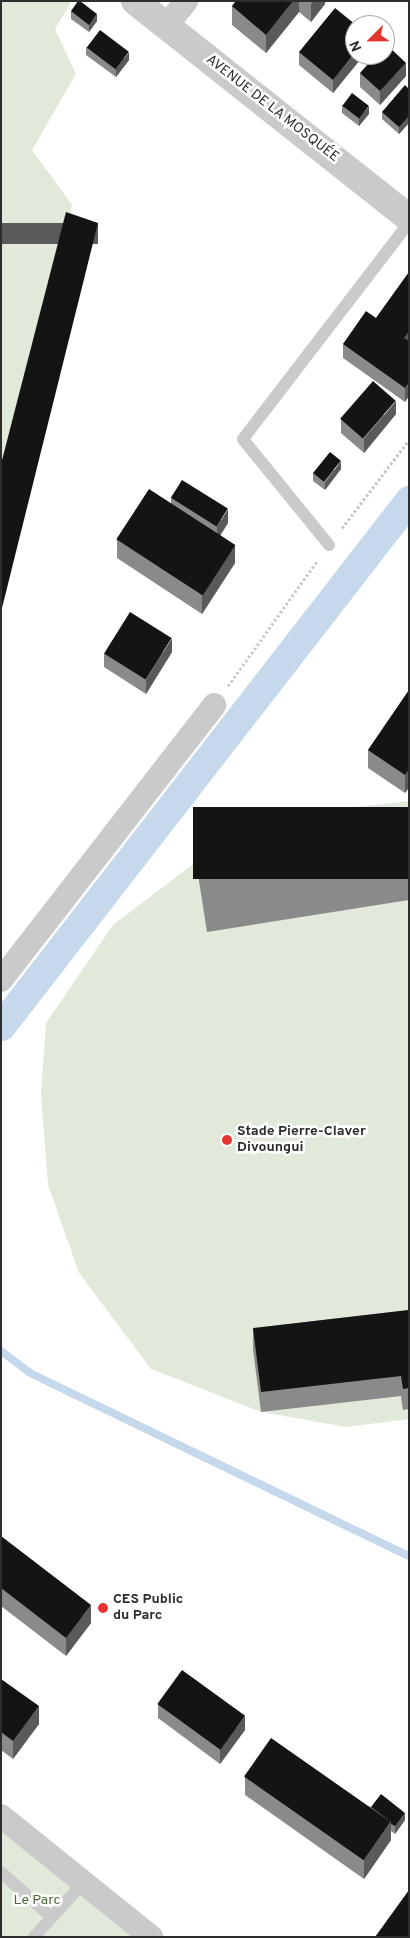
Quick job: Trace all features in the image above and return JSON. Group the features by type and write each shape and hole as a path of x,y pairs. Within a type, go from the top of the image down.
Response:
{"street":[{"name":"AVENUE DE LA MOSQUÉE","path":"135,1 409,218"},
{"path":"166,26 186,1"},
{"path":"1,980 214,705"},
{"path":"1,1816 151,1937"}],"lane":[{"path":"329,545 243,439 409,223"},
{"path":"1,1872 50,1916"},
{"path":"34,1937 50,1916 83,1883"}],"path":[{"path":"214,705 329,545 409,440"}],"green space":[{"path":"1,1 72,1 55,29 76,74 32,150 72,205 1,462"},
{"name":"Stade Pierre-Claver Divoungui","path":"409,801 409,1419 346,1427 261,1412 151,1369 79,1273 48,1185 41,1095 46,1023 113,925 196,862 262,833 340,809"},
{"name":"Le Parc","path":"1,1822 133,1937 1,1937"}],"building":[{"path":"78,1 97,14 89,25 71,11"},
{"path":"236,1 293,1 266,35 232,6"},
{"path":"335,8 345,16 345,65 333,80 299,52"},
{"path":"100,30 129,52 116,69 87,48"},
{"path":"395,53 406,63 380,91 360,73 367,65 395,65"},
{"path":"405,85 409,89 409,116 399,127 382,112"},
{"path":"352,93 369,106 359,118 342,106"},
{"path":"66,212 98,223 1,612 1,464"},
{"path":"409,272 409,332 404,338 409,341 409,383 405,388 343,344 366,311 376,318"},
{"path":"373,381 396,401 363,438 340,419"},
{"path":"330,452 341,461 324,482 313,473"},
{"path":"182,480 228,509 217,526 171,498"},
{"path":"149,489 235,545 203,595 116,539"},
{"path":"130,612 172,638 146,680 104,654"},
{"path":"409,690 409,770 405,775 368,750"},
{"path":"193,807 409,807 409,879 193,879"},
{"path":"409,1310 409,1388 403,1389 401,1376 261,1392 253,1328"},
{"path":"1,1536 91,1605 66,1638 1,1588"},
{"path":"182,1670 245,1716 220,1750 157,1704"},
{"path":"1,1679 39,1706 13,1741 1,1732"},
{"path":"271,1738 391,1822 364,1860 244,1777"},
{"path":"381,1794 405,1813 395,1826 371,1807"},
{"path":"409,1890 409,1937 375,1937"}],"waterway":[{"path":"1,1026 409,500"},
{"path":"1,1351 30,1373 409,1556"}],"place":[{"name":"Stade Pierre-Claver Divoungui","path":"227,1140"},
{"name":"CES Public du Parc","path":"103,1608"}]}
